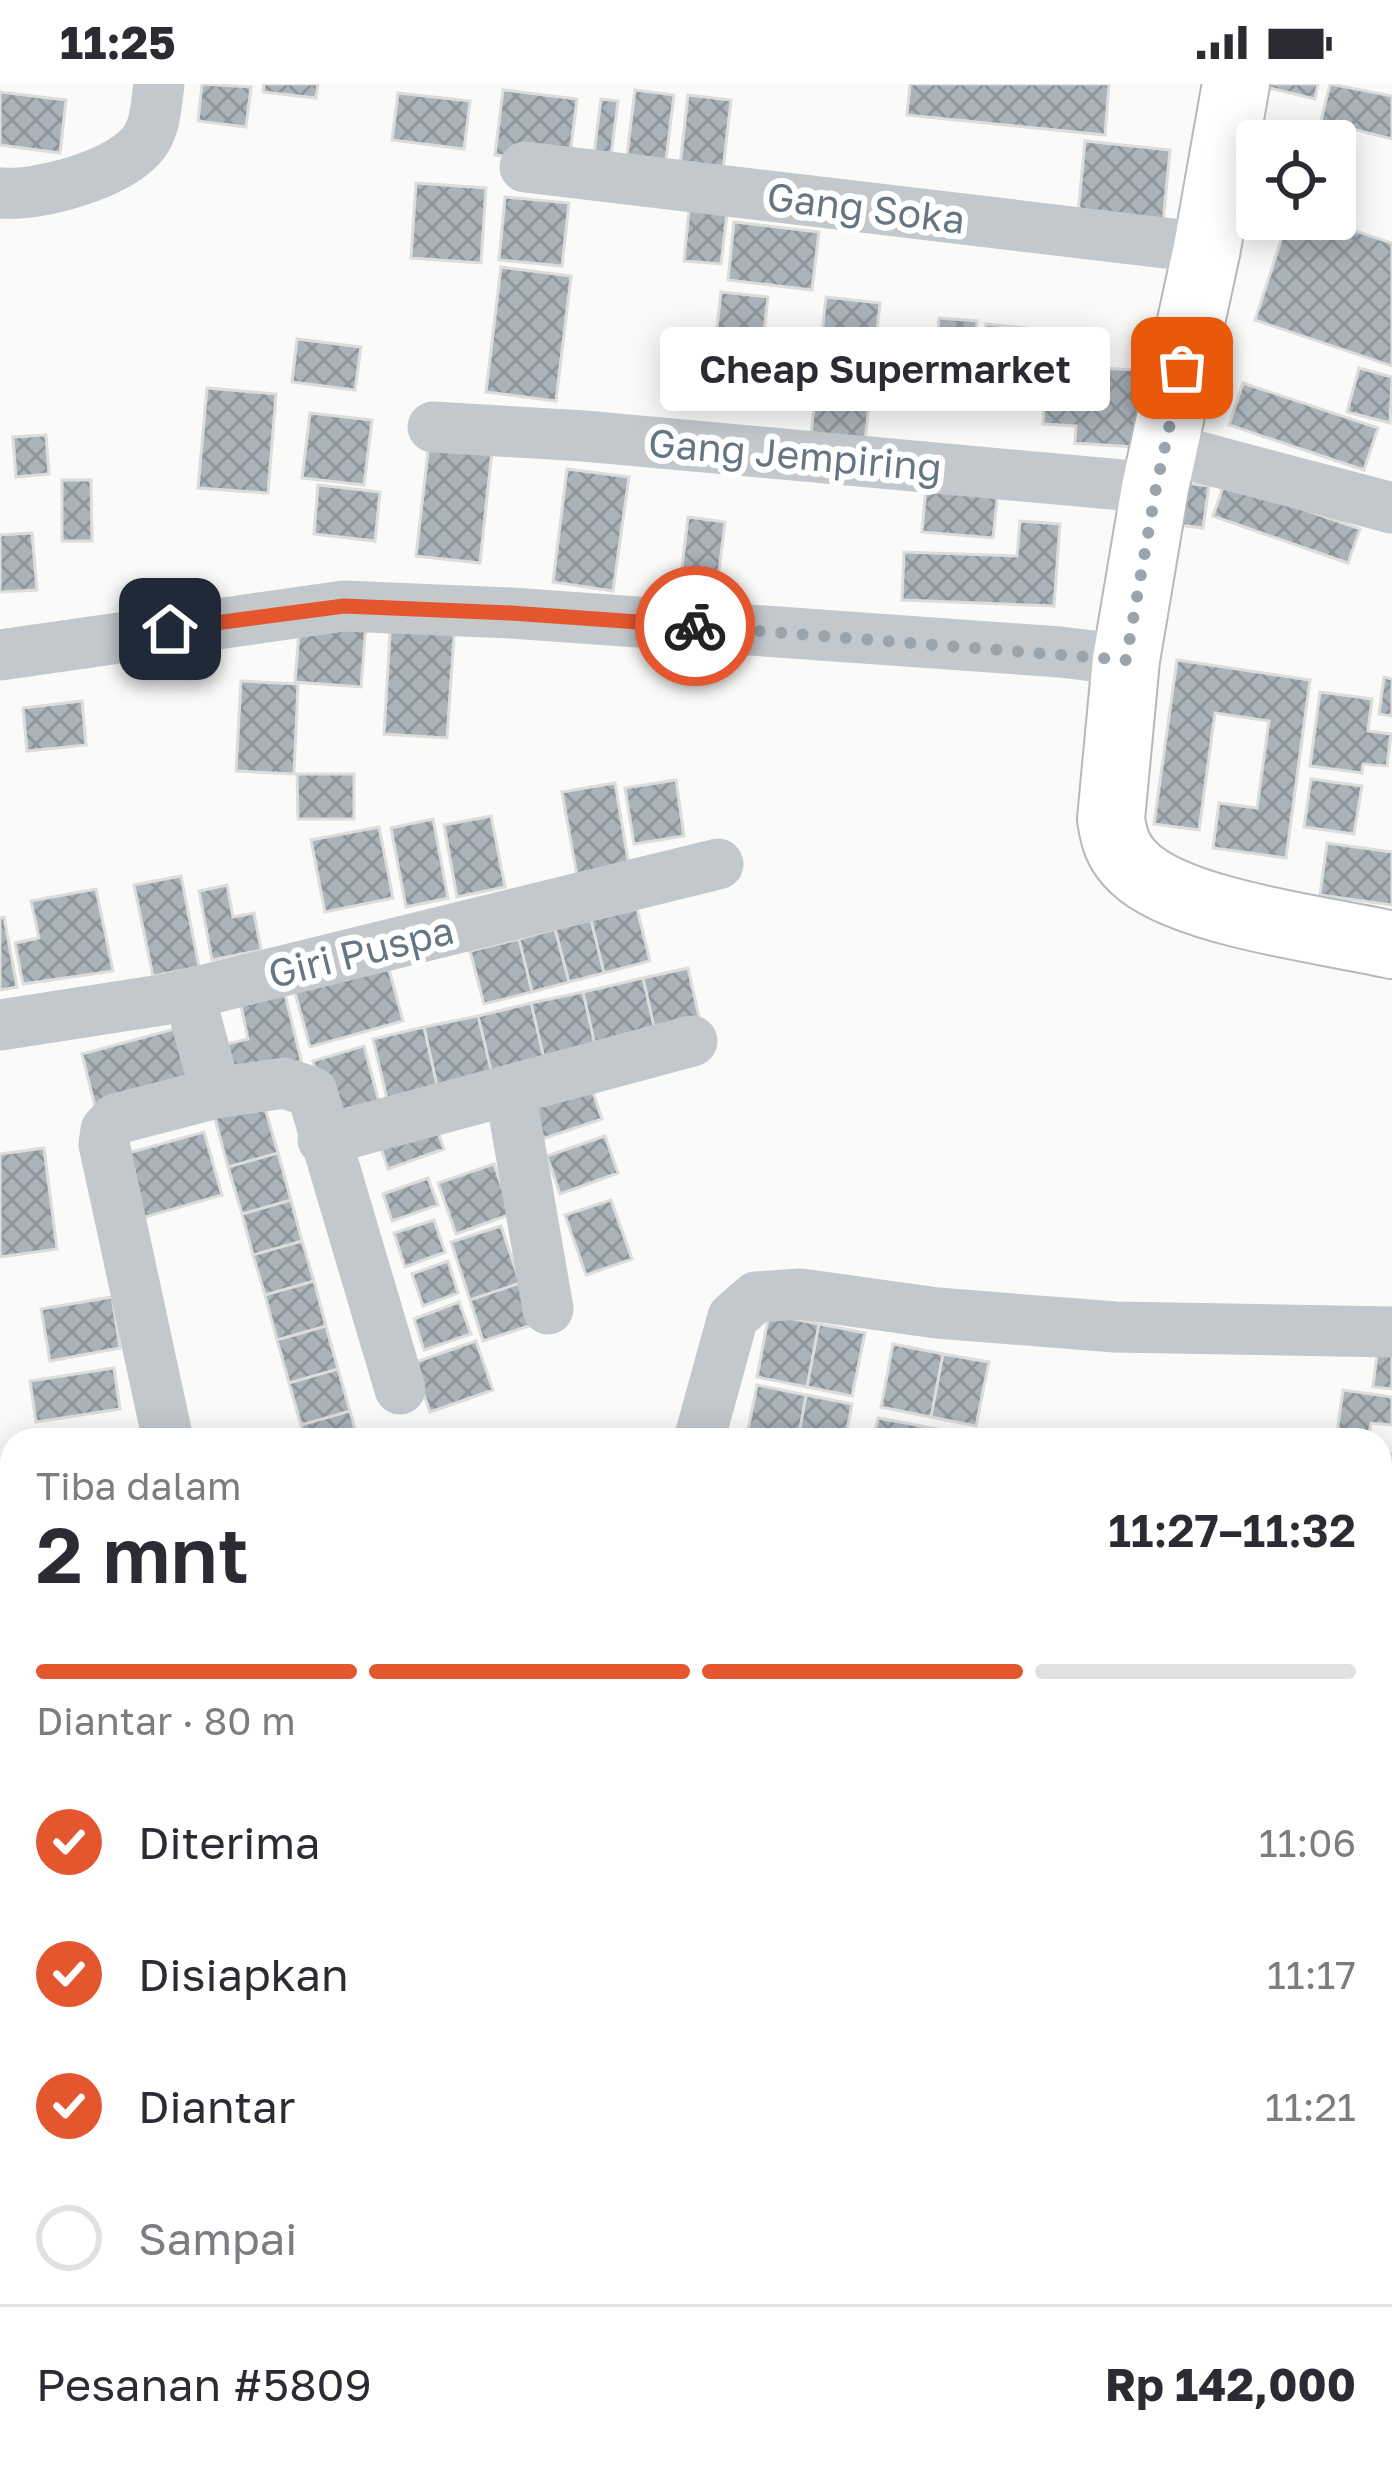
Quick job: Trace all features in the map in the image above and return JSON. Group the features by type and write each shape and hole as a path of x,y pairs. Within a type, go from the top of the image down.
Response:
{"street":[{"path":"0,194 51,189 126,157 141,146 154,122 160,84"},
{"path":"1236,84 1126,660 1111,819 1114,844 1136,871 1192,901 1392,945"},
{"name":"Gang Soka","path":"525,167 1207,248"},
{"name":"Gang Jempiring","path":"434,427 1160,468 1392,508"},
{"path":"0,655 344,606 511,613 1126,660"},
{"name":"Giri Puspa","path":"0,1024 189,994 718,864"},
{"path":"189,994 216,1093"},
{"path":"323,1140 692,1041"},
{"path":"165,1428 104,1144 106,1130 116,1119 216,1093 284,1083 312,1092 400,1389"},
{"path":"510,1090 548,1309"},
{"path":"702,1428 733,1317 756,1297 801,1294 937,1313 1115,1327 1392,1332"}],"building":[{"path":"202,84 251,87 246,127 198,121"},
{"path":"264,84 318,84 316,98 263,92"},
{"path":"910,84 1109,84 1105,135 907,115"},
{"path":"1253,84 1318,84 1315,99"},
{"path":"1330,84 1392,96 1392,139 1356,130 1356,120 1321,120"},
{"path":"503,90 577,99 569,164 495,155"},
{"path":"635,90 674,95 666,160 627,155"},
{"path":"0,92 66,100 60,153 0,145"},
{"path":"398,93 470,101 464,149 392,140"},
{"path":"688,95 731,100 723,170 680,165"},
{"path":"601,99 618,101 610,164 593,162"},
{"path":"1085,141 1170,150 1163,223 1078,214"},
{"path":"416,183 486,188 481,263 411,258"},
{"path":"505,197 569,203 562,266 499,260"},
{"path":"689,209 727,213 721,264 684,261"},
{"path":"734,222 819,232 812,290 728,280"},
{"path":"1356,231 1392,243 1392,366 1255,320 1281,240 1356,240"},
{"path":"501,267 571,276 556,401 486,392"},
{"path":"721,292 768,297 756,402 709,397"},
{"path":"826,297 880,303 865,441 811,435"},
{"path":"939,318 977,321 970,409 932,407"},
{"path":"986,324 1026,328 1017,405 978,400"},
{"path":"297,339 361,347 355,390 292,382"},
{"path":"1046,365 1153,371 1148,448 1075,443 1076,426 1043,424"},
{"path":"1359,368 1392,377 1390,423 1347,412"},
{"path":"1243,383 1378,428 1364,470 1229,425"},
{"path":"207,388 276,394 268,493 198,488"},
{"path":"310,413 372,420 364,485 302,478"},
{"path":"46,435 49,474 16,477 13,437"},
{"path":"429,443 492,450 480,563 416,556"},
{"path":"567,469 629,477 613,591 553,582"},
{"path":"927,475 999,482 993,538 922,532"},
{"path":"62,480 91,480 92,541 62,541"},
{"path":"1178,482 1209,486 1203,528 1172,524"},
{"path":"1225,482 1360,529 1348,563 1213,516"},
{"path":"318,485 380,492 375,541 314,534"},
{"path":"688,517 725,522 716,596 679,592"},
{"path":"1020,521 1060,524 1054,606 902,600 904,552 1017,556"},
{"path":"32,533 37,590 0,592 0,535"},
{"path":"391,618 455,622 447,738 384,734"},
{"path":"300,620 366,624 361,687 295,682"},
{"path":"1177,660 1310,680 1286,858 1213,848 1219,803 1257,808 1269,721 1215,713 1199,830 1154,824"},
{"path":"1384,677 1392,679 1392,716 1379,714"},
{"path":"241,681 298,684 294,774 236,771"},
{"path":"1320,692 1372,699 1368,731 1391,734 1387,766 1363,764 1362,773 1310,766"},
{"path":"82,701 86,745 27,751 23,708"},
{"path":"297,774 354,774 354,819 298,819"},
{"path":"1311,779 1362,786 1354,834 1304,827"},
{"path":"676,780 684,836 634,844 625,788"},
{"path":"615,783 630,872 578,881 562,792"},
{"path":"491,816 505,887 457,897 444,825"},
{"path":"433,819 448,898 406,907 391,828"},
{"path":"379,827 393,898 325,912 311,840"},
{"path":"1327,843 1392,852 1392,905 1320,895"},
{"path":"181,876 199,967 153,976 134,885"},
{"path":"227,885 233,917 254,913 261,950 212,960 199,891"},
{"path":"96,889 113,971 23,984 15,943 39,938 31,901"},
{"path":"637,909 650,961 604,973 591,920"},
{"path":"4,917 17,987 0,990 0,918"},
{"path":"591,920 604,973 569,982 555,929"},
{"path":"555,929 569,982 532,992 519,939"},
{"path":"519,939 532,992 484,1004 470,951"},
{"path":"387,962 403,1021 310,1047 294,989"},
{"path":"688,968 702,1030 657,1040 643,978"},
{"path":"643,978 657,1040 597,1054 583,992"},
{"path":"283,986 302,1064 223,1083 214,1047 248,1039 239,996"},
{"path":"583,992 597,1054 546,1067 531,1003"},
{"path":"531,1003 546,1067 493,1078 478,1016"},
{"path":"478,1016 493,1078 438,1090 424,1027"},
{"path":"424,1027 438,1090 388,1103 373,1039"},
{"path":"178,1028 192,1088 97,1114 82,1054"},
{"path":"364,1046 382,1113 331,1128 313,1061"},
{"path":"588,1077 602,1119 542,1139 528,1098"},
{"path":"263,1101 278,1153 228,1167 214,1115"},
{"path":"436,1126 444,1149 388,1169 380,1145"},
{"path":"204,1132 222,1195 135,1220 117,1156"},
{"path":"605,1136 618,1173 560,1194 547,1156"},
{"path":"44,1148 57,1249 0,1257 0,1154"},
{"path":"278,1153 291,1200 242,1214 228,1167"},
{"path":"494,1164 511,1214 456,1234 438,1183"},
{"path":"428,1178 438,1205 392,1221 383,1194"},
{"path":"291,1200 302,1241 253,1255 242,1214"},
{"path":"611,1200 632,1259 586,1275 565,1215"},
{"path":"434,1220 445,1252 405,1267 394,1233"},
{"path":"501,1226 520,1283 470,1300 451,1242"},
{"path":"302,1241 314,1281 265,1295 253,1255"},
{"path":"448,1261 458,1293 423,1306 412,1274"},
{"path":"314,1281 326,1326 277,1340 265,1295"},
{"path":"520,1283 532,1325 483,1341 470,1300"},
{"path":"112,1297 120,1348 50,1361 41,1309"},
{"path":"459,1302 471,1334 424,1350 414,1319"},
{"path":"769,1314 819,1324 807,1387 757,1377"},
{"path":"819,1324 865,1333 852,1396 807,1387"},
{"path":"326,1326 338,1369 289,1383 277,1340"},
{"path":"1379,1339 1392,1341 1392,1389 1373,1387"},
{"path":"476,1341 493,1390 430,1412 413,1363"},
{"path":"893,1344 943,1354 931,1417 881,1407"},
{"path":"943,1354 989,1362 976,1426 931,1417"},
{"path":"114,1368 120,1409 36,1422 30,1381"},
{"path":"338,1369 350,1411 301,1425 289,1383"},
{"path":"757,1385 806,1395 800,1428 748,1428"},
{"path":"1343,1390 1392,1397 1392,1425 1338,1428"},
{"path":"806,1395 852,1404 847,1428 800,1428"},
{"path":"350,1411 355,1428 302,1428"},
{"path":"878,1418 927,1427 927,1428 876,1428"}],"way so far":[{"path":"695,626 1126,660 1182,368"}],"place":[{"name":"Cheap Supermarket","path":"1182,368"}],"route":[{"path":"170,629 344,606 695,626"}]}
